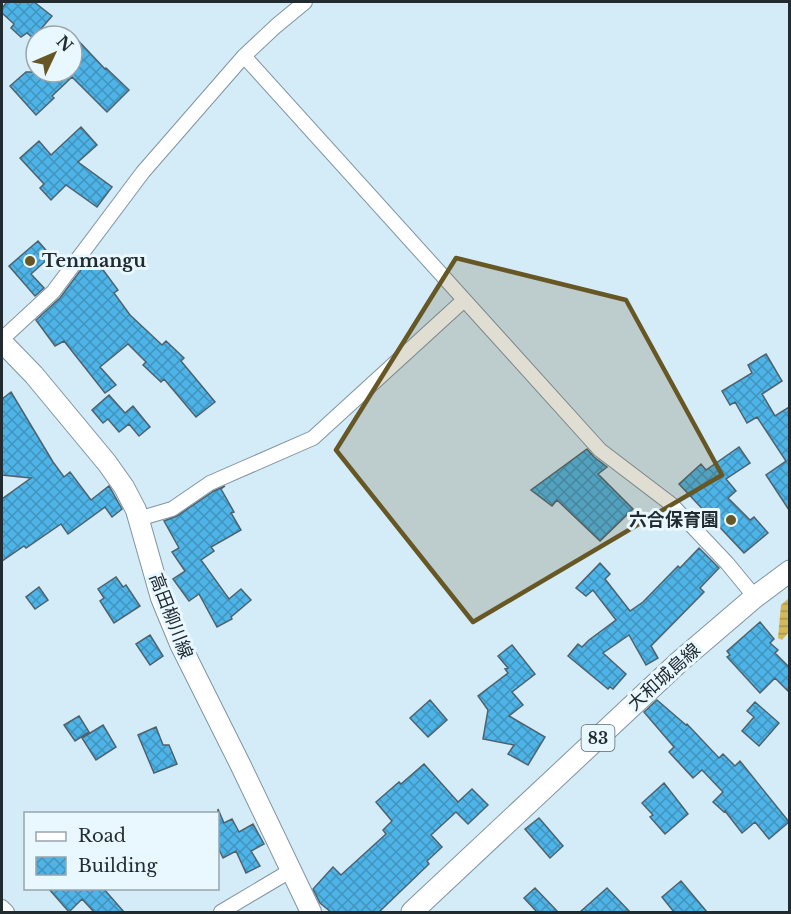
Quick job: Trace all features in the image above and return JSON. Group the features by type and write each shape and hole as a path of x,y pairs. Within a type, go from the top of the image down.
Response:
{"main road":[{"name":"高田柳川線","path":"2,341 34,375 107,462 124,487 136,510 161,598 180,644 311,912"},
{"name":"大和城島線","path":"412,912 679,662 789,571"}],"street":[{"path":"2,341 53,292 143,172 244,57 304,2"},
{"path":"244,57 600,450 671,504 727,563 755,597"},
{"path":"138,519 172,509 210,483 313,438 464,300"},
{"path":"221,912 291,871"},
{"path":"2,907 7,912"}],"highlighted area":[{"path":"456,258 626,300 722,475 473,622 336,450"}],"shaded area":[{"path":"789,598 789,632 782,640 778,638 781,605"}],"building":[{"path":"7,2 34,2 52,16 45,24 24,24 24,35 21,37 11,28 14,24 2,13 2,8"},
{"path":"84,47 129,90 107,112 79,84 84,84"},
{"path":"24,74 24,84 65,84 36,115 10,86"},
{"path":"81,127 97,145 78,162 112,187 97,207 66,185 51,200 40,188 44,184 20,158 39,141 51,155"},
{"name":"Tenmangu","path":"38,241 51,256 31,274 44,288 35,296 9,266"},
{"path":"92,255 118,290 114,293 130,315 162,345 166,341 184,358 181,361 215,402 196,417 164,379 161,382 143,365 146,362 128,344 100,367 116,385 105,393 64,341 55,346 36,320 60,298"},
{"path":"766,354 782,381 762,394 775,416 789,407 789,510 766,475 786,461 757,417 747,423 735,402 730,405 722,391 752,373 748,365"},
{"path":"11,392 64,477 70,472 91,500 109,486 122,509 112,517 105,507 68,534 61,524 2,561 2,499 31,478 2,475 2,399"},
{"path":"109,395 125,413 133,406 150,427 139,436 129,424 119,432 108,419 103,423 92,410"},
{"path":"739,447 750,463 726,479 736,491 728,498 750,520 754,517 768,533 744,553 679,484 701,464 706,470"},
{"path":"587,449 607,467 598,474 633,509 600,541 557,500 552,506 531,490"},
{"path":"225,486 221,489 241,530 211,547 214,551 201,560 229,599 241,589 251,600 231,617 232,619 217,627 199,594 189,601 173,579 185,571 172,552 179,548 164,521 177,516"},
{"path":"699,548 719,568 700,588 704,592 651,646 658,658 646,665 629,635 603,653 626,674 613,689 610,687 608,689 568,656 578,644 582,647 616,620 593,590 586,596 576,588 600,563 610,574 605,579 630,611 643,602"},
{"path":"116,577 123,587 126,585 140,606 114,623 100,601 104,598 98,589"},
{"path":"39,587 48,600 35,609 26,597"},
{"path":"760,622 774,639 770,643 778,650 775,653 789,667 789,692 775,678 760,693 727,657 730,655 727,651"},
{"path":"150,635 163,656 150,665 136,644"},
{"path":"512,645 535,674 512,692 523,705 509,716 545,737 528,765 508,754 514,745 483,739 488,710 478,696 508,673 505,669 508,668 498,656"},
{"path":"430,700 447,720 428,737 410,718"},
{"path":"657,700 687,724 719,758 723,754 735,766 740,761 789,822 769,839 755,822 742,833 725,811 713,802 723,792 702,770 693,778 669,752 674,747 644,712"},
{"path":"755,702 779,723 759,746 742,731 754,717 747,711"},
{"path":"79,716 89,732 75,741 64,725"},
{"path":"103,725 116,747 96,760 82,738"},
{"path":"156,727 163,745 169,745 177,764 154,773 138,735"},
{"path":"424,764 458,802 472,789 488,805 468,824 456,812 431,835 442,847 427,861 429,864 379,912 331,912 320,903 313,889 333,867 341,875 386,834 383,830 392,821 376,802"},
{"path":"664,783 688,814 665,834 650,817 653,815 642,803"},
{"path":"218,809 224,823 232,819 239,832 253,824 264,844 251,851 260,866 246,873 236,851 223,858 219,849"},
{"path":"539,818 563,846 550,858 525,829"},
{"path":"681,881 707,912 674,912 662,897"},
{"path":"535,888 558,912 537,912 524,898"},
{"path":"607,888 630,912 580,912"},
{"path":"50,890 105,890 124,912 94,912 82,899 69,912"}],"place":[{"name":"Tenmangu","path":"30,261"},
{"name":"六合保育園","path":"731,520"}]}
